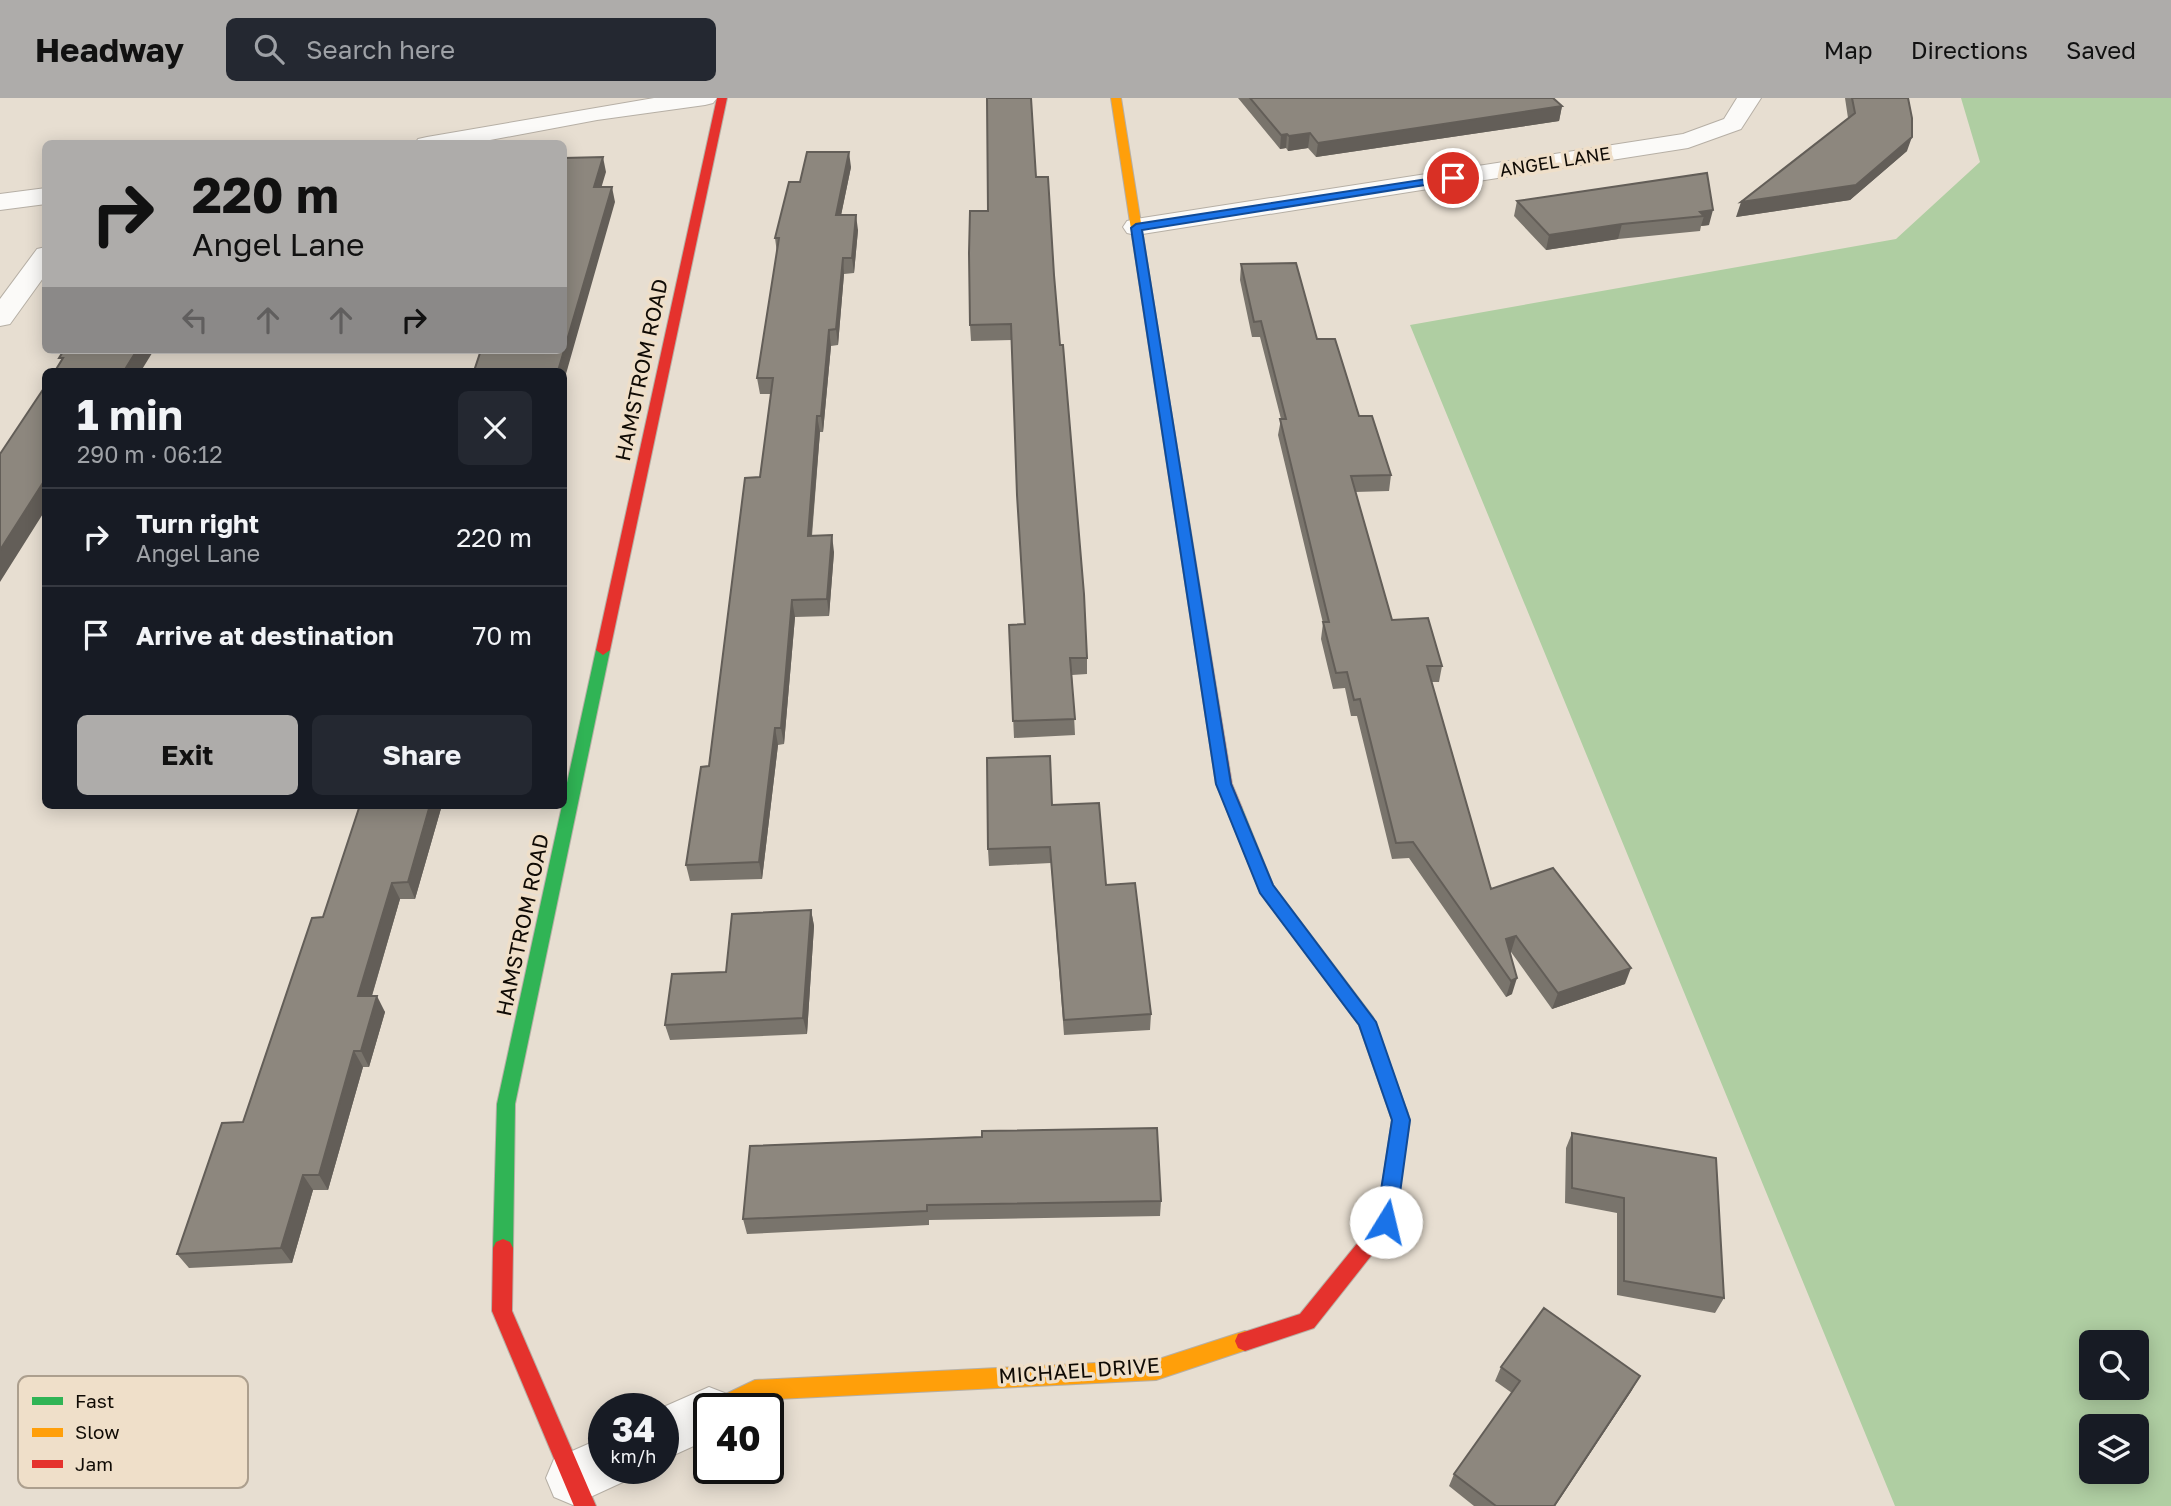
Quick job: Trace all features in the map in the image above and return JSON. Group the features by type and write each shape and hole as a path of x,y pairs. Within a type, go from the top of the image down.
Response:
{"street":[{"path":"449,140 597,113 705,98"},
{"name":"HAMSTROM ROAD","path":"588,1482 502,1311 506,1104 722,98"},
{"name":"MICHAEL DRIVE","path":"749,1393 755,1390 1156,1370 1307,1321 1386,1222 1401,1120 1367,1022 1266,888 1223,784 1116,98"},
{"name":"ANGEL LANE","path":"1136,228 1688,141 1734,124 1749,98"},
{"path":"0,202 42,197"},
{"path":"0,318 42,260"}],"green space":[{"path":"1961,98 2171,98 2171,1506 1895,1506 1410,325 1896,239 1980,162"}],"building":[{"path":"987,98 1031,98 1036,177 1048,177 1060,345 1063,345 1084,594 1087,658 1070,658 1075,719 1013,721 1009,625 1025,624 1011,324 970,325 970,211 988,211"},
{"path":"1250,98 1553,98 1562,106 1318,143 1310,133 1281,135"},
{"path":"1852,98 1908,98 1912,137 1856,185 1741,202 1855,113"},
{"path":"807,152 849,152 836,215 856,215 852,258 843,258 836,329 829,330 821,416 817,416 808,536 832,535 827,599 792,600 781,728 775,728 759,862 686,865 701,767 709,766 745,478 760,477 773,378 757,378 779,238 775,238 789,182 800,182"},
{"path":"603,157 594,187 612,187 567,340 567,158"},
{"path":"1707,173 1713,210 1700,212 1704,216 1549,235 1517,201"},
{"path":"1296,263 1317,339 1335,339 1359,416 1372,416 1391,475 1351,476 1392,620 1428,618 1442,666 1427,666 1491,889 1553,868 1631,968 1558,993 1516,936 1506,939 1517,978 1511,981 1413,842 1396,843 1360,699 1354,700 1347,672 1336,673 1323,622 1329,622 1280,419 1286,419 1261,321 1254,322 1241,264"},
{"path":"62,354 135,354 126,368 57,368 63,358 59,358"},
{"path":"480,354 563,354 559,368 475,368"},
{"path":"42,391 42,484 0,550 0,454"},
{"path":"1050,756 1052,805 1099,803 1106,885 1135,883 1151,1014 1064,1020 1050,847 988,849 987,758"},
{"path":"359,809 429,809 408,882 392,883 358,996 377,996 361,1051 354,1051 319,1175 303,1175 281,1248 177,1254 222,1123 243,1122 312,918 323,917"},
{"path":"811,910 803,1018 665,1025 672,974 726,972 732,914"},
{"path":"1157,1128 1161,1201 927,1205 927,1211 743,1219 750,1146 982,1137 982,1131"},
{"path":"1572,1133 1716,1158 1724,1298 1624,1281 1624,1198 1572,1188"},
{"path":"1544,1308 1640,1376 1554,1506 1496,1506 1454,1474 1520,1381 1501,1367"}],"traffic: fast":[{"path":"503,1248 506,1104 603,650"},
{"path":"1234,808 1266,888 1367,1022 1399,1114"}],"traffic: slow":[{"path":"1116,98 1161,386"},
{"path":"749,1393 755,1390 1156,1370 1245,1341"}],"traffic: jam":[{"path":"603,650 722,98"},
{"path":"1161,386 1224,784 1234,808"},
{"path":"1245,1341 1307,1321 1386,1222 1401,1120 1399,1114"},
{"path":"503,1248 502,1311 585,1506"}],"route":[{"path":"1386,1222 1401,1120 1367,1022 1266,888 1223,784 1136,228 1453,178"}]}
